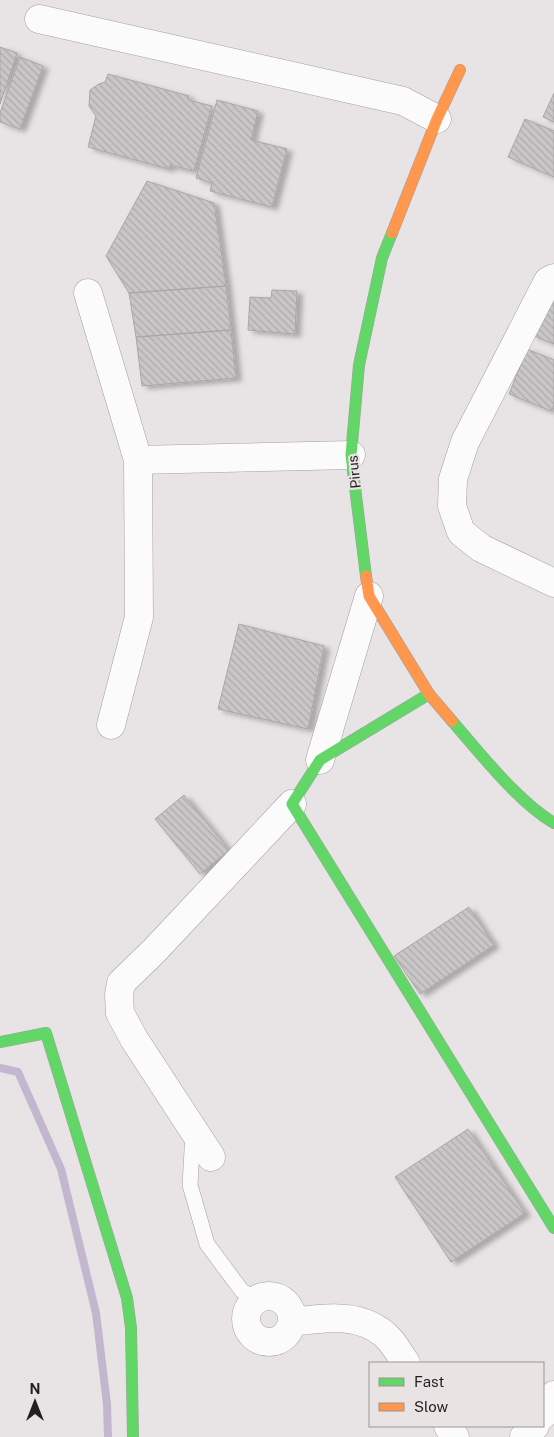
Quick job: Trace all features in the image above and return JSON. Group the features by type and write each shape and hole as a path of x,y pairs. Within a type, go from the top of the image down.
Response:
{"street":[{"path":"39,19 403,102 438,119"},
{"name":"Pirus","path":"460,70 438,119 382,258 359,365 351,455 370,596 429,694 504,780 544,817 554,823"},
{"path":"554,278 548,281 465,442 452,479 452,506 461,532 481,548 554,583"},
{"path":"88,292 138,460 139,617 111,725"},
{"path":"138,460 351,455"},
{"path":"211,1157 134,1039 120,1013 119,996 121,983 154,951 292,804 320,760 370,596"},
{"path":"320,760 429,694"},
{"path":"292,804 554,1228"},
{"path":"0,1042 46,1033 127,1298 130,1328 133,1437"},
{"path":"273,1296 282,1298 289,1305 293,1322 286,1336 272,1343 256,1339 246,1327 246,1311 257,1298 273,1296"},
{"path":"293,1322 327,1317 356,1320 373,1327 390,1340 405,1362"},
{"path":"544,1413 554,1395"},
{"path":"524,1437 535,1427"}],"lane":[{"path":"194,1130 190,1185 208,1244 242,1291 257,1298"}],"building":[{"path":"0,47 17,53 0,104"},
{"path":"20,57 43,66 20,129 0,122 0,113"},
{"path":"108,74 189,96 188,100 212,106 194,171 170,165 169,169 88,147 96,116 89,106 90,90 105,82"},
{"path":"554,93 554,122 543,117"},
{"path":"217,100 258,111 251,140 287,149 272,207 210,191 212,183 196,178"},
{"path":"525,119 554,131 554,177 508,157"},
{"path":"147,181 214,203 226,286 129,293 106,256"},
{"path":"554,284 554,344 532,335"},
{"path":"226,286 231,330 136,337 129,293"},
{"path":"272,290 297,291 295,334 248,330 250,297 271,298"},
{"path":"231,330 236,378 142,386 136,337"},
{"path":"527,349 554,360 554,405 551,411 509,394"},
{"path":"239,624 324,646 308,729 218,709"},
{"path":"184,795 229,850 200,874 155,819"},
{"path":"469,907 494,945 420,994 394,956"},
{"path":"468,1129 525,1213 451,1262 395,1177"}],"waterway":[{"path":"0,1068 18,1072 61,1169 96,1313 107,1404 108,1437"}],"traffic: fast":[{"path":"366,576 351,455 359,365 382,258 392,233"},
{"path":"429,694 320,760 292,804 554,1228"},
{"path":"452,721 513,790 540,814 554,823"},
{"path":"0,1042 46,1033 127,1298 131,1328 133,1437"}],"traffic: slow":[{"path":"392,233 437,119 460,70"},
{"path":"366,576 369,596 429,694 452,721"}]}
